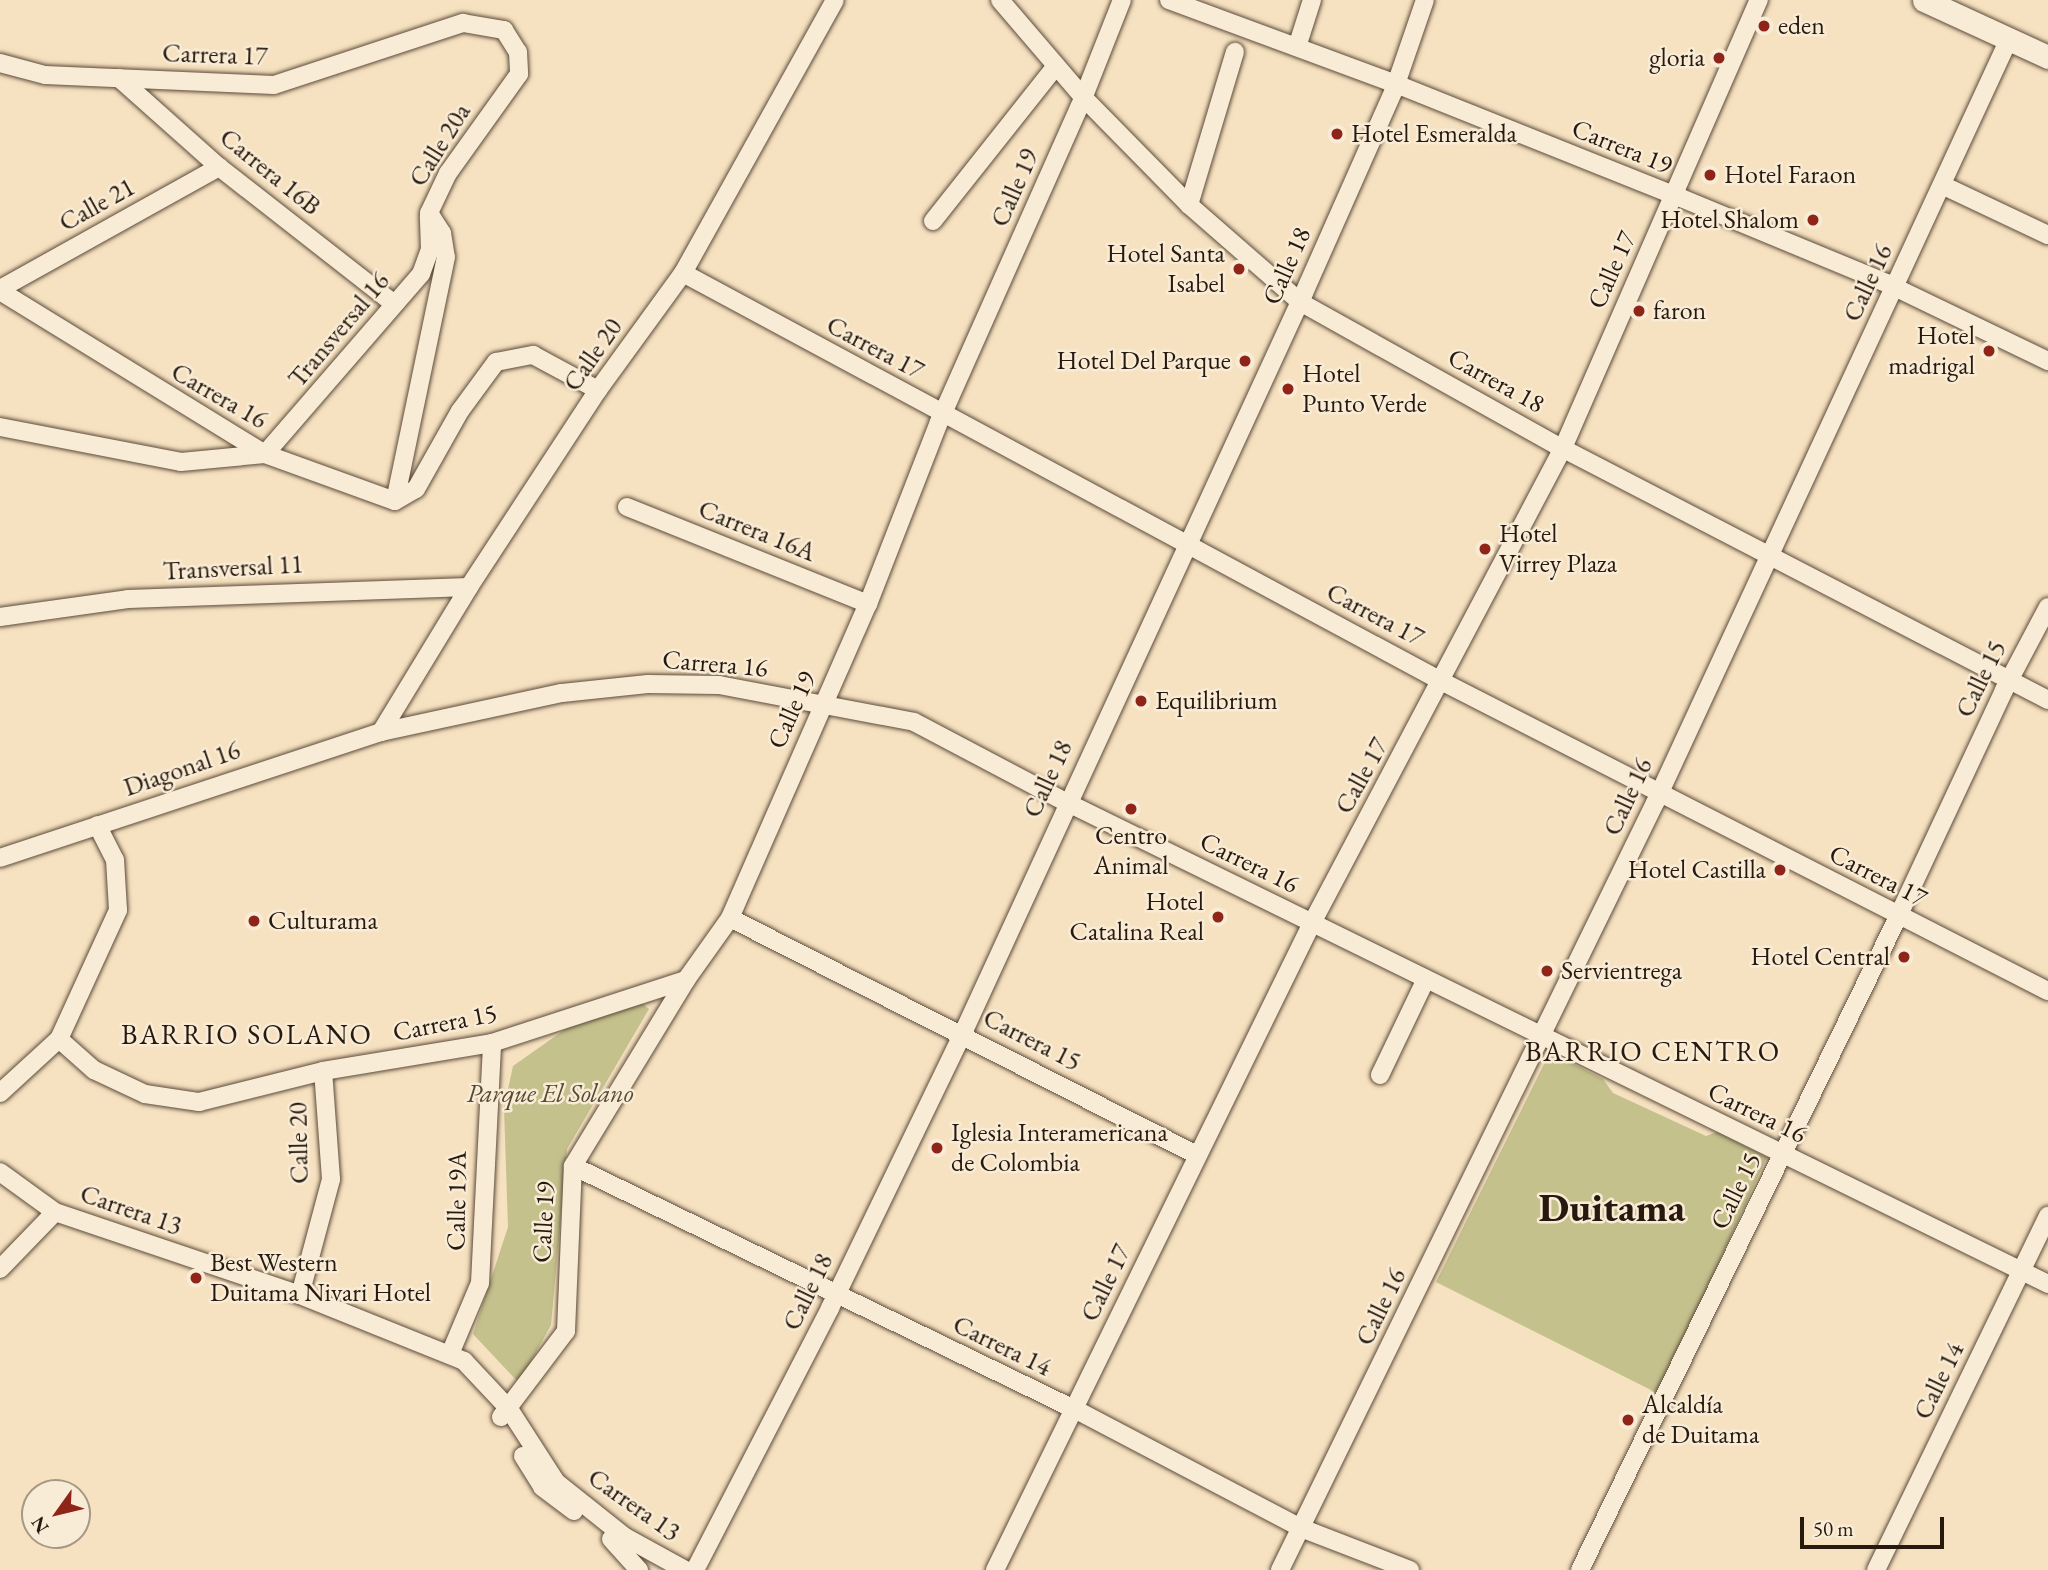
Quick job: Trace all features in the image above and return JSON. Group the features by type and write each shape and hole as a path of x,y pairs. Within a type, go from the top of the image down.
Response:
{"street":[{"name":"Calle 20","path":"381,733 470,587 598,390 683,273 835,0"},
{"name":"Carrera 18","path":"1000,0 1084,98 1189,205 1300,302 1563,448 2048,699"},
{"name":"Calle 19","path":"505,1413 566,1331 573,1166 687,980 730,918 868,604 942,414 1084,98 1122,0"},
{"name":"Carrera 19","path":"1169,0 1396,84 1895,287 2048,362"},
{"path":"1297,47 1312,0"},
{"name":"Calle 18","path":"695,1570 836,1296 963,1033 1066,802 1300,302 1396,84 1425,0"},
{"name":"Calle 17","path":"995,1570 1312,923 1443,682 1563,448 1759,0"},
{"path":"1924,0 2048,57"},
{"name":"Carrera 17","path":"0,63 45,75 274,85 463,23 504,30"},
{"name":"Calle 20a","path":"395,500 446,257 442,233 429,213 448,173 519,74 518,52 504,30"},
{"name":"Calle 16","path":"1280,1570 1659,792 2009,39"},
{"path":"1189,205 1235,52"},
{"path":"933,221 1056,66"},
{"name":"Carrera 16B","path":"119,78 219,167 393,303"},
{"name":"Calle 21","path":"0,290 219,167"},
{"path":"1942,185 2048,235"},
{"name":"Transversal 16","path":"265,454 322,392 393,303 421,274 430,249 429,213"},
{"name":"Carrera 17","path":"683,273 1443,682 2048,991"},
{"name":"Carrera 16","path":"0,290 265,454 395,500"},
{"path":"395,500 416,489 460,411 496,362 533,355 598,390"},
{"path":"0,427 181,463 265,454"},
{"name":"Carrera 16A","path":"627,507 868,604"},
{"name":"Transversal 11","path":"0,617 128,599 470,587"},
{"name":"Calle 15","path":"1580,1570 1899,916 2009,680 2048,607"},
{"name":"Carrera 16","path":"381,733 562,693 648,684 719,685 914,722 1066,802 2048,1284"},
{"name":"Diagonal 16","path":"0,858 381,733"},
{"path":"0,1093 59,1039 118,910 115,860 97,825"},
{"name":"Carrera 15","path":"730,918 951,1032 963,1033 1197,1155"},
{"path":"1380,1075 1426,979"},
{"name":"Carrera 15","path":"59,1039 94,1070 145,1094 199,1102 323,1071 492,1043 687,980"},
{"name":"Calle 19A","path":"450,1354 480,1283 492,1043"},
{"name":"Calle 20","path":"300,1295 331,1179 323,1071"},
{"name":"Carrera 14","path":"573,1166 1073,1409 1301,1528 1409,1570"},
{"name":"Carrera 13","path":"0,1172 55,1212 300,1295 450,1354 505,1413 556,1482 648,1552 685,1570"},
{"path":"0,1269 55,1212"},
{"name":"Calle 14","path":"1876,1570 2048,1215"},
{"name":"Carrera 13","path":"505,1413 542,1488 624,1548 639,1570"},
{"path":"648,1552 664,1570"}],"green space":[{"name":"Parque El Solano","path":"637,999 649,1009 567,1149 551,1325 519,1383 473,1334 508,1227 504,1108 513,1066 567,1028"},
{"path":"1550,1052 1603,1079 1613,1093 1706,1136 1717,1132 1767,1157 1659,1394 1436,1282"}],"place":[{"name":"eden","path":"1764,26"},
{"name":"gloria","path":"1719,58"},
{"name":"Hotel Esmeralda","path":"1337,134"},
{"name":"Hotel Faraon","path":"1710,175"},
{"name":"Hotel Shalom","path":"1813,220"},
{"name":"Hotel Santa Isabel","path":"1239,269"},
{"name":"faron","path":"1639,311"},
{"name":"Hotel madrigal","path":"1989,351"},
{"name":"Hotel Del Parque","path":"1245,361"},
{"name":"Hotel Punto Verde","path":"1288,389"},
{"name":"Hotel Virrey Plaza","path":"1485,549"},
{"name":"Equilibrium","path":"1141,701"},
{"name":"Centro Animal","path":"1131,809"},
{"name":"Hotel Castilla","path":"1780,870"},
{"name":"Hotel Catalina Real","path":"1218,917"},
{"name":"Culturama","path":"254,921"},
{"name":"Hotel Central","path":"1904,957"},
{"name":"Servientrega","path":"1547,971"},
{"name":"Iglesia Interamericana de Colombia","path":"937,1148"},
{"name":"Best Western Duitama Nivari Hotel","path":"196,1278"},
{"name":"Alcaldía de Duitama","path":"1628,1420"}],"district":[{"name":"BARRIO SOLANO","path":"247,1034"},
{"name":"BARRIO CENTRO","path":"1653,1051"},
{"name":"Duitama","path":"1612,1207"}]}
